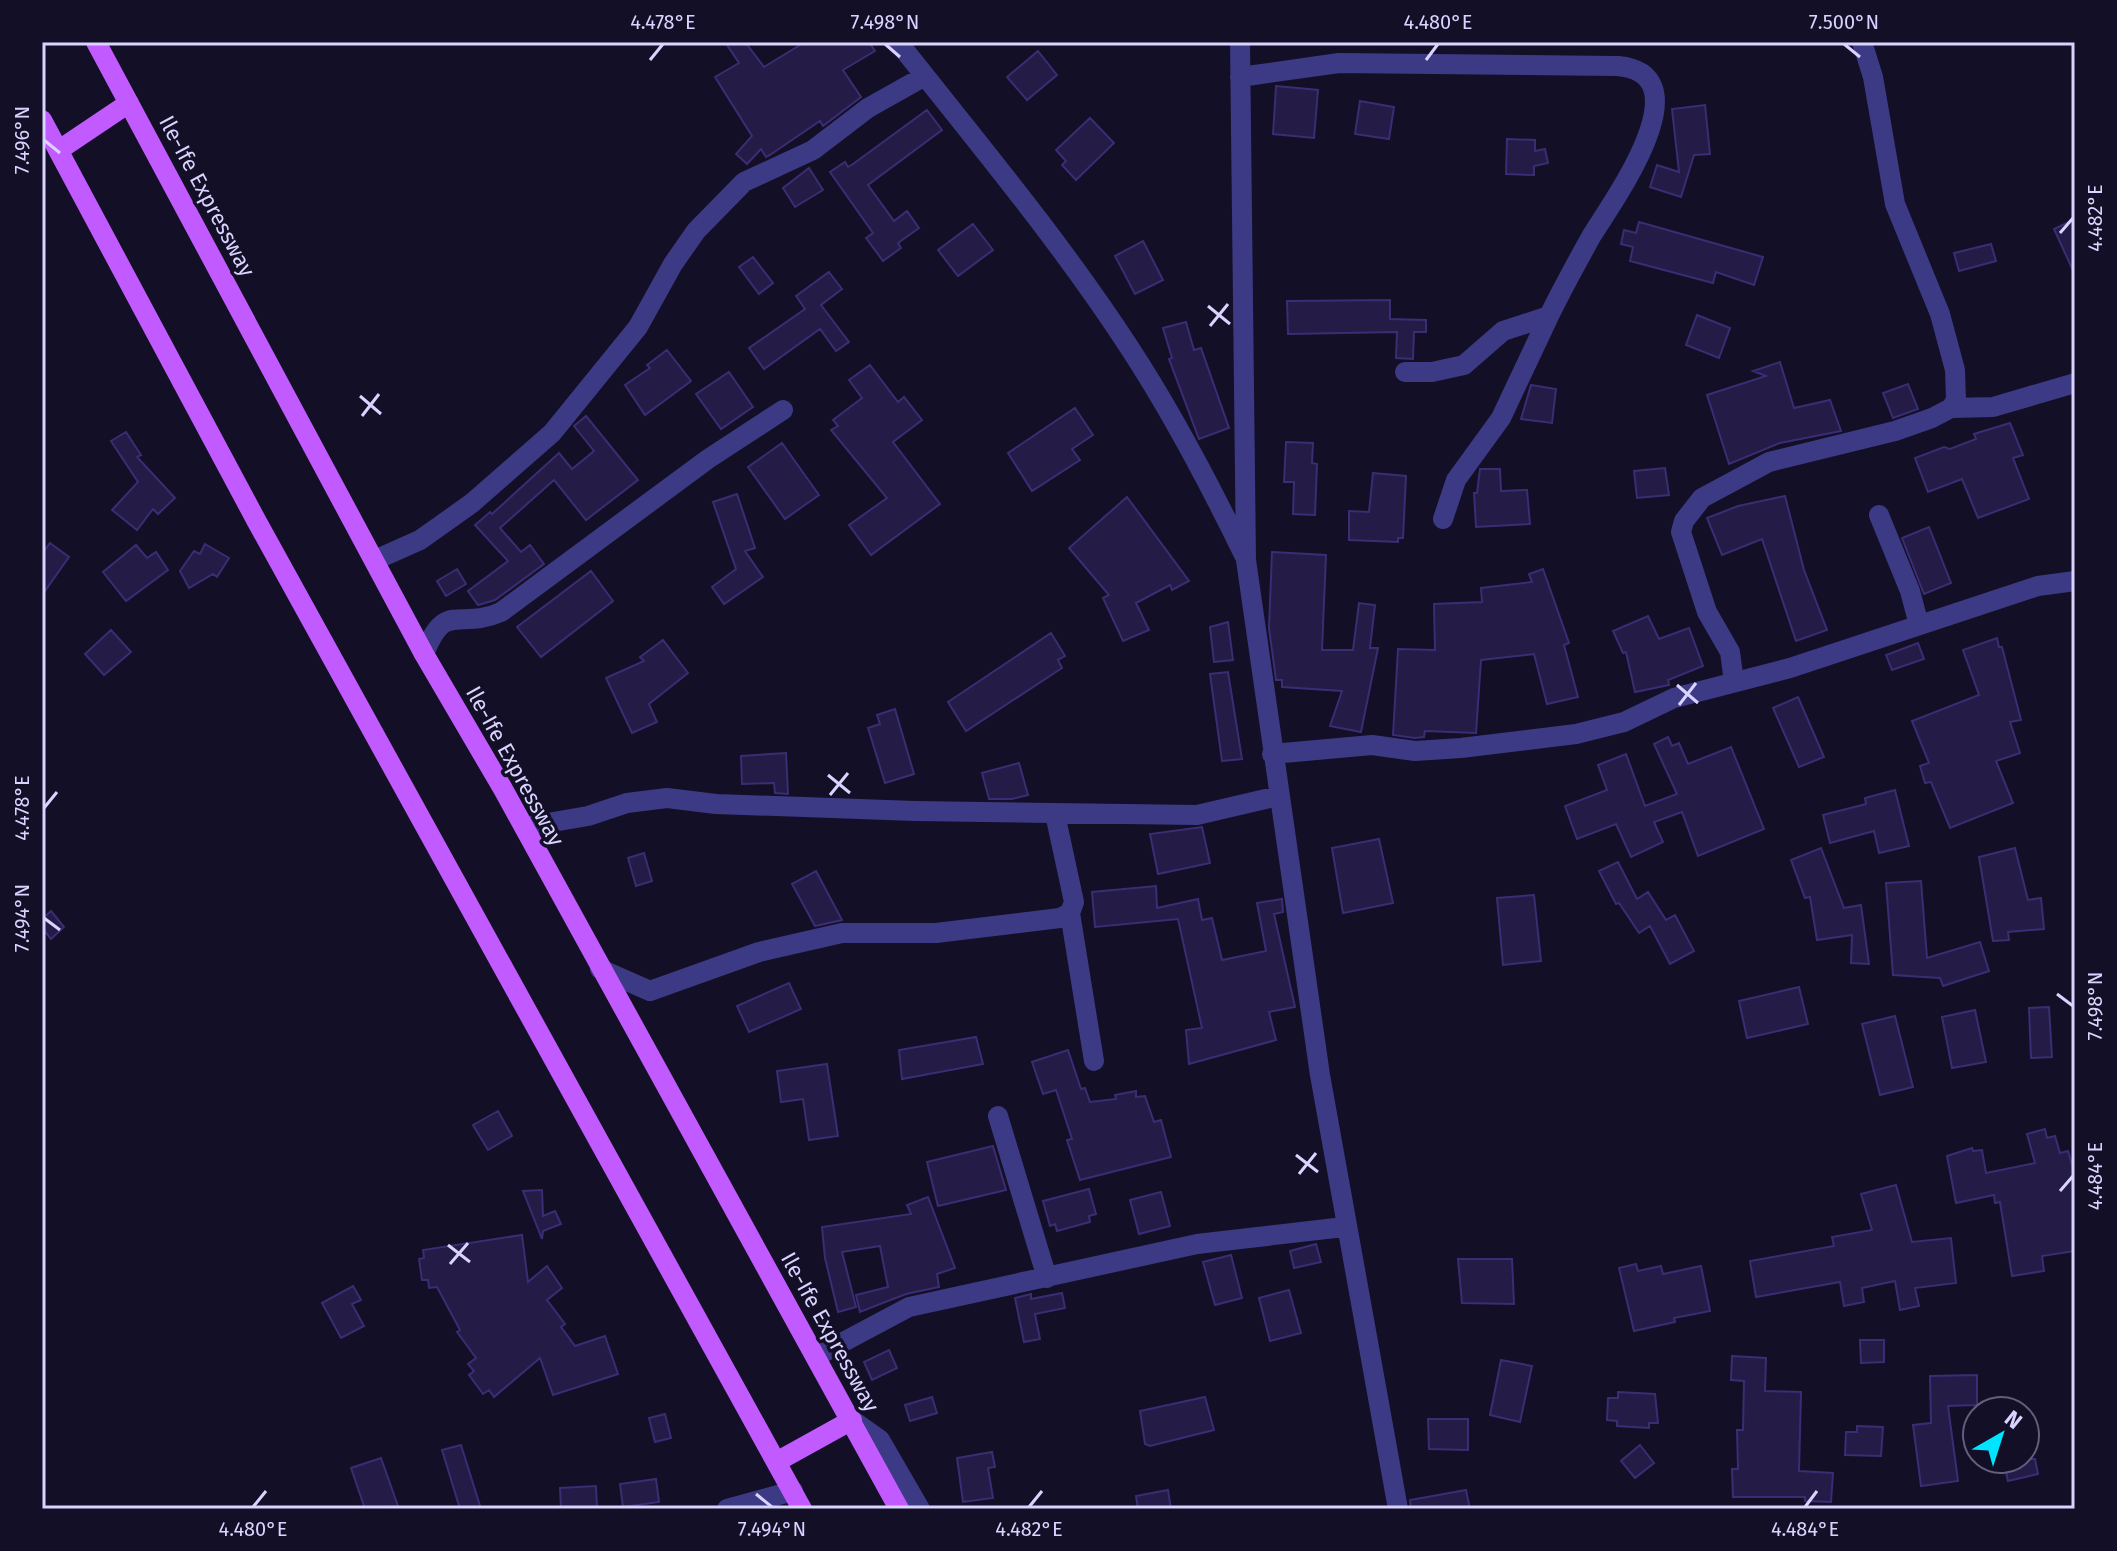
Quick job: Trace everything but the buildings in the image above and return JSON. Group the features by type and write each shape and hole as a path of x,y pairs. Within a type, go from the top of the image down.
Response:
{"main road":[{"name":"Ile-Ife Expressway","path":"96,42 424,654 524,827 899,1509"},
{"path":"59,150 129,103"},
{"path":"42,120 256,520 798,1500"},
{"path":"778,1461 852,1420"}],"street":[{"path":"898,42 1128,345 1191,447 1246,560"},
{"path":"1240,42 1246,560 1278,796 1344,1227 1357,1280 1398,1509"},
{"path":"1862,42 1873,77 1901,225 1940,314 1955,370 1958,392 1951,408"},
{"path":"1240,77 1427,52 1634,67 1646,76 1655,94 1652,122 1645,145 1549,316 1501,418 1456,480 1443,519"},
{"path":"375,560 420,540 472,503 552,433 638,327 673,264 696,231 744,182 813,150 868,108 925,76"},
{"path":"1405,372 1432,372 1464,365 1503,331 1549,316"},
{"path":"1734,682 1730,652 1707,612 1681,532 1690,512 1702,498 1769,462 1895,431 1951,408 1993,407 2041,396 2075,383"},
{"path":"424,654 432,632 443,622 456,617 480,621 501,612 708,459 783,410"},
{"path":"1879,515 1910,591 1919,625"},
{"path":"1272,754 1372,745 1415,751 1576,734 1624,722 1674,698 2038,586 2075,581"},
{"path":"524,827 588,816 627,803 667,798 716,804 1197,815 1278,796"},
{"path":"1055,814 1074,902 1070,913 1094,1061"},
{"path":"600,969 650,991 759,952 842,933 936,933 1060,918 1070,913"},
{"path":"998,1116 1047,1278"},
{"path":"817,1356 909,1307 1197,1244 1344,1227"},
{"path":"852,1420 880,1440 920,1509"},
{"path":"727,1509 798,1500"}]}
